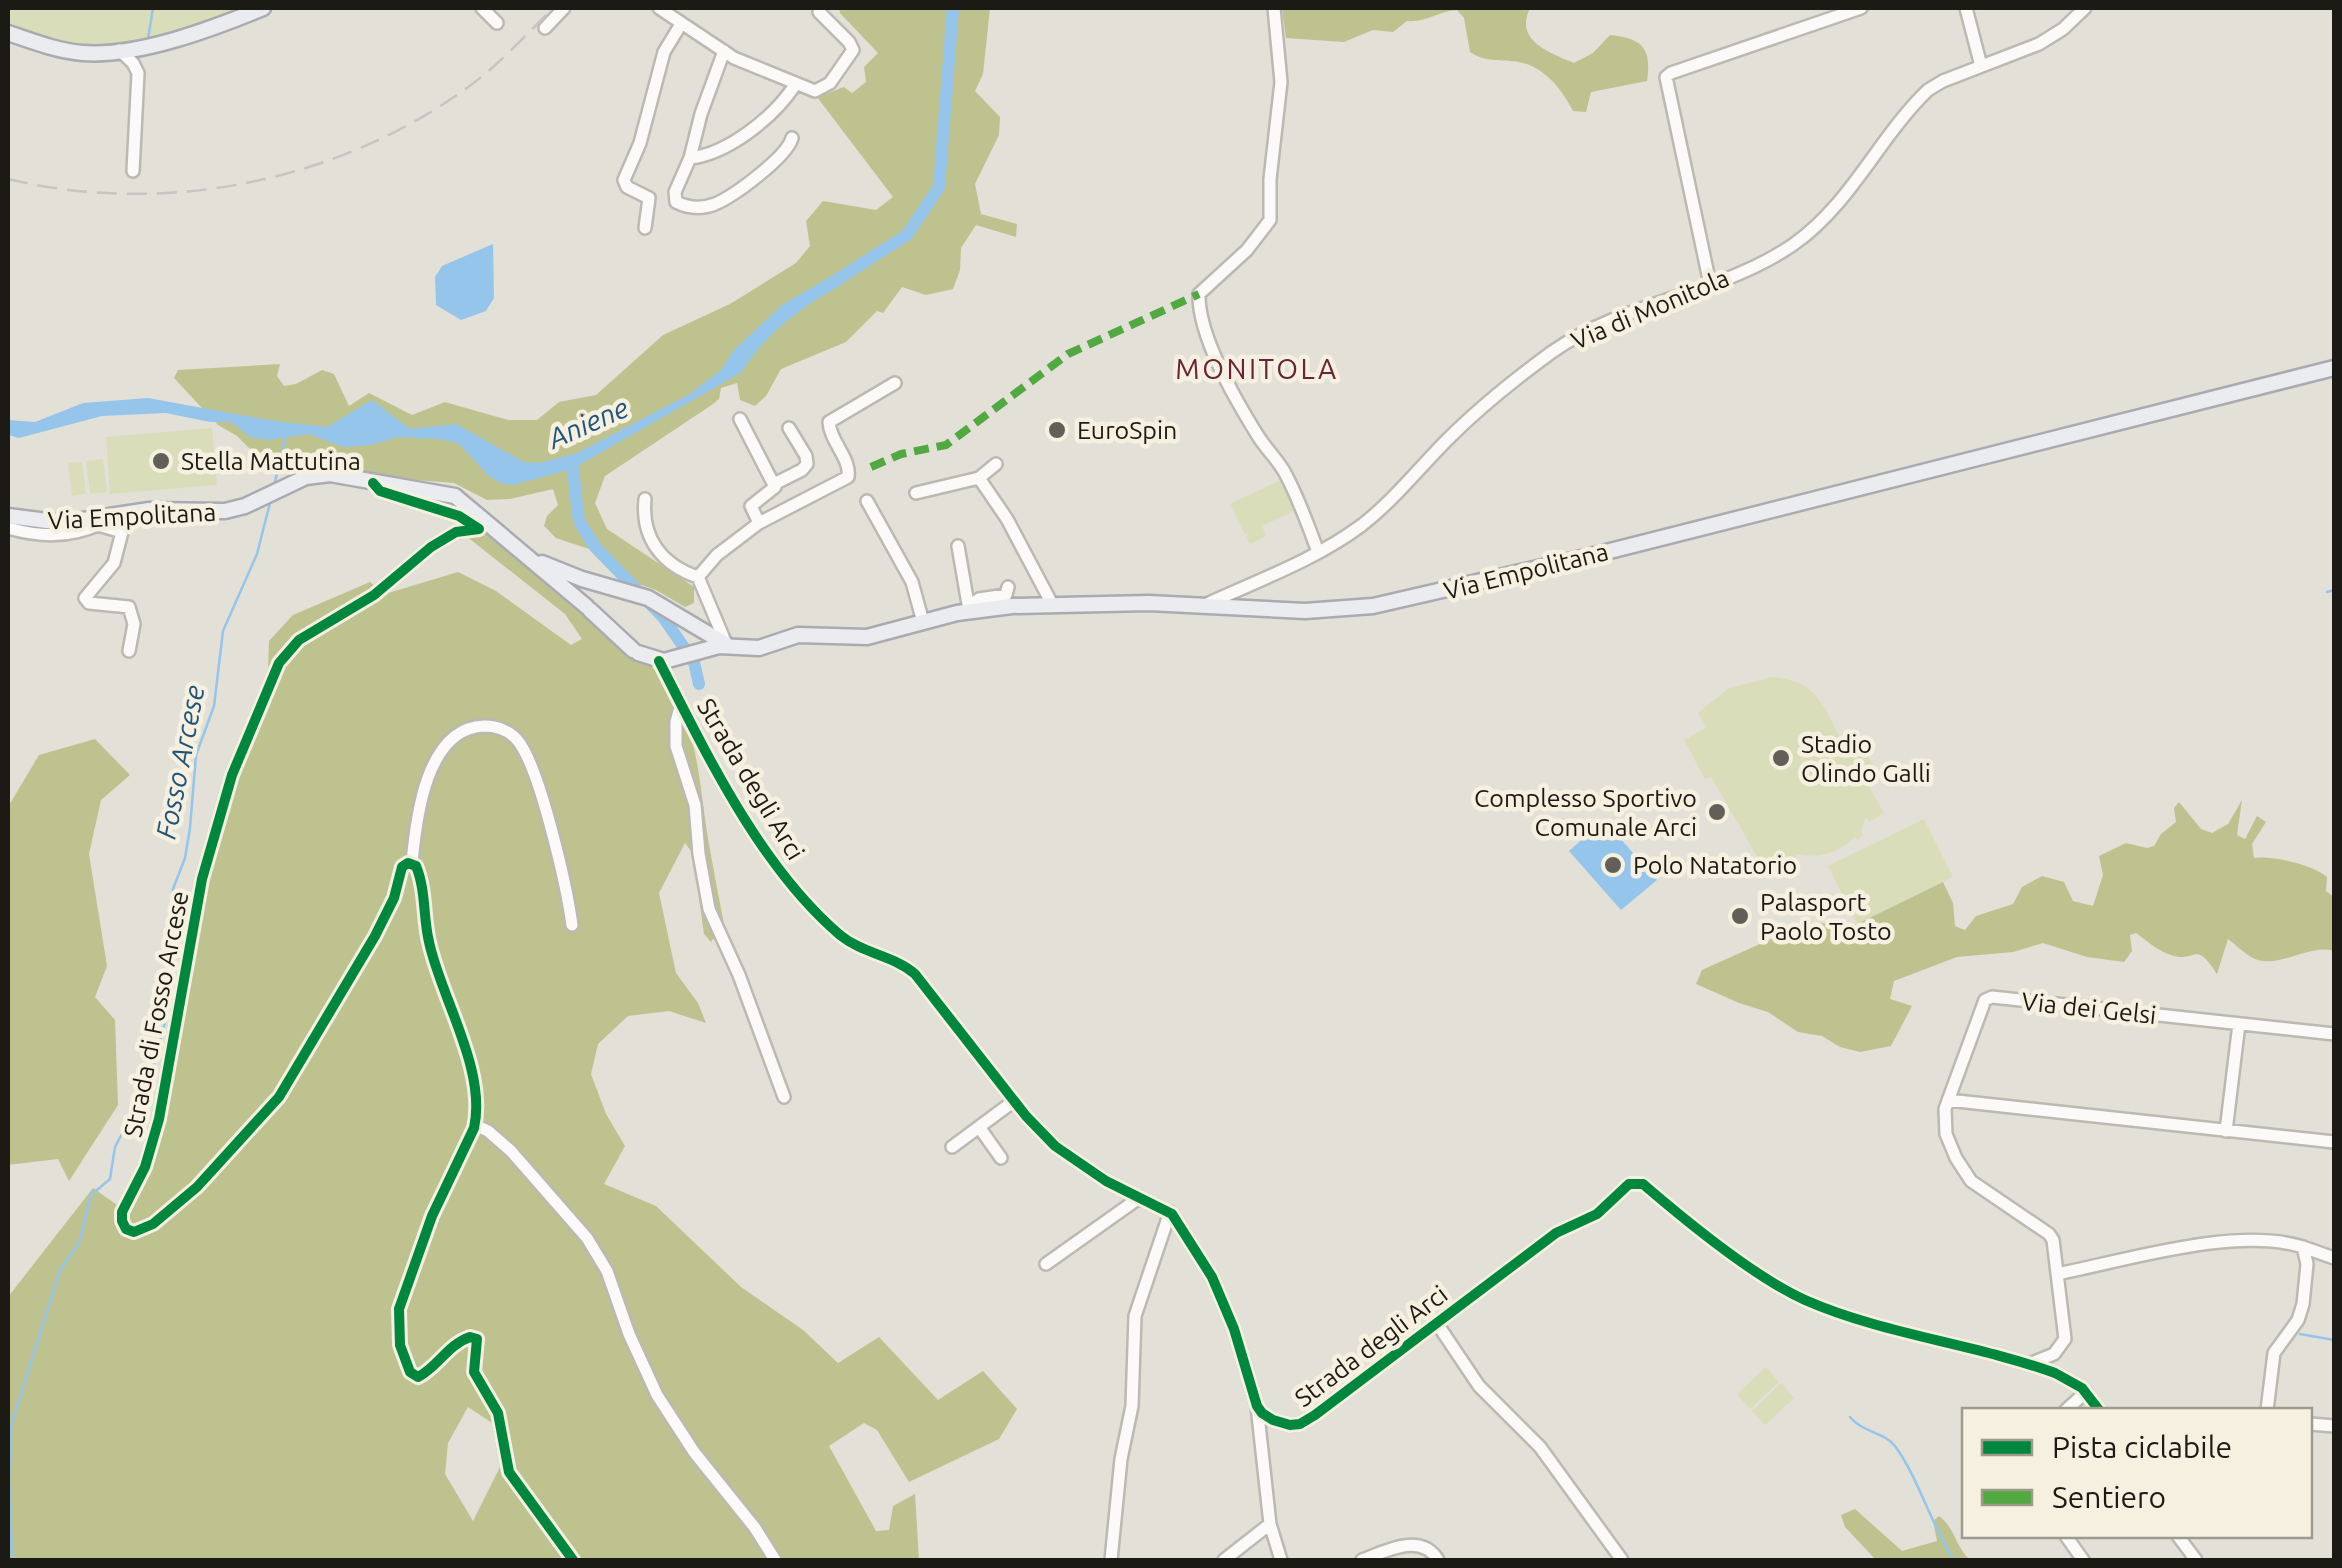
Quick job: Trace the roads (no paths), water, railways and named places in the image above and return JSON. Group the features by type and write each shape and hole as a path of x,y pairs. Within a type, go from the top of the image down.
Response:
{"main road":[{"path":"8,33 75,52 119,50 177,38 233,13 263,8"},
{"name":"Via Empolitana","path":"8,516 84,522 149,510 230,510 317,474 435,490 455,496 635,651 663,661 727,646 754,649 798,635 862,638 969,608 1149,602 1334,610 1421,597 2334,368"},
{"path":"529,557 582,579 648,598 727,646"},
{"path":"571,594 572,584 582,579"},
{"path":"702,630 706,640 703,650"}],"street":[{"path":"482,8 497,24"},
{"path":"545,28 564,8"},
{"path":"660,8 724,51 810,91 824,89 852,52 850,44 819,12"},
{"path":"1274,8 1281,82 1270,179 1270,220 1247,250 1198,294 1198,310 1245,414 1299,500 1318,552"},
{"path":"1710,284 1666,77 1671,72 1862,8"},
{"path":"1966,8 1981,66"},
{"name":"Via di Monitola","path":"1203,606 1318,552 1369,519 1472,416 1570,340 1767,260 1804,237 1850,189 1925,92 1943,81 2044,41 2085,8"},
{"path":"645,228 649,198 628,187 624,180 640,143 664,52 681,24"},
{"path":"119,50 132,63 138,77 132,171"},
{"path":"724,51 674,198 684,206 706,206 720,201 787,150 792,138"},
{"path":"690,158 709,155 726,146 778,106 795,86"},
{"path":"698,577 722,551 760,523 848,478 849,469 830,433 829,422 895,383"},
{"path":"740,419 774,484 773,489 752,504 752,512 760,523"},
{"path":"774,484 807,464 789,428"},
{"path":"916,493 979,478 996,464"},
{"path":"979,478 1007,520 1052,604"},
{"name":"Strada di Fosso Arcese","path":"372,483 380,491 459,516 478,529 454,533 424,552 380,590 298,640 276,668 230,781 202,879 159,1120 145,1168 123,1210 124,1228 142,1230 166,1214 205,1179 272,1105 300,1066 375,936 394,898 402,867 412,863"},
{"path":"645,500 645,526 657,551 677,568 698,577 727,646"},
{"path":"867,502 912,582 926,621"},
{"path":"84,522 121,530 114,563 85,600 129,607 134,624 129,651"},
{"path":"8,528 43,536 83,532 100,524"},
{"path":"958,546 969,608"},
{"path":"969,608 979,599 1006,595 1008,587"},
{"path":"924,592 926,621"},
{"name":"Strada degli Arci","path":"663,661 681,704 728,790 808,904 852,944 902,964 915,974 1014,1101 1071,1159 1170,1212 1201,1256 1217,1289 1238,1338 1257,1406 1276,1422 1303,1423 1558,1231 1600,1212 1625,1187 1636,1182 1805,1300 2062,1376 2086,1392 2098,1408"},
{"path":"681,704 676,746 695,805 708,905 784,1096"},
{"name":"Strada di Fosso Arcese","path":"412,863 422,803 442,747 466,730 486,726 502,729 517,740 529,761 562,869 572,925"},
{"name":"Strada di Fosso Arcese","path":"412,863 419,870 429,944 469,1062 475,1125 431,1220 403,1296 397,1322 399,1342 410,1372 418,1377 454,1344 470,1337 477,1339 474,1372 496,1406 508,1468 574,1560"},
{"name":"Via dei Gelsi","path":"2029,1364 2054,1354 2064,1342 2050,1236 1980,1189 1964,1172 1946,1134 1944,1120 1983,1003 1988,998 2334,1034"},
{"path":"2226,1130 2239,1024"},
{"path":"1948,1100 2334,1142"},
{"path":"952,1147 1014,1101"},
{"path":"475,1125 508,1148 584,1233 607,1271 626,1327 657,1395 694,1452 755,1528 775,1560"},
{"path":"978,1127 1001,1158"},
{"path":"1046,1264 1138,1198"},
{"path":"1112,1560 1121,1459 1131,1411 1135,1316 1170,1212"},
{"path":"2058,1274 2240,1239 2273,1239 2334,1258"},
{"path":"2267,1408 2275,1350 2302,1308 2307,1268 2303,1247"},
{"path":"1436,1322 1479,1386 1540,1448 1622,1560"},
{"path":"2068,1408 2086,1392"},
{"path":"1257,1406 1270,1524 1282,1560"},
{"path":"1224,1560 1270,1524"},
{"path":"2067,1538 2083,1560"},
{"path":"2180,1538 2196,1560"},
{"path":"1362,1560 1414,1545 1429,1549 1438,1560"}],"water":[{"path":"493,244 494,298 486,311 461,320 436,305 435,277 442,266"},
{"path":"835,274 843,284 786,322 742,372 572,469 513,485 488,475 458,443 439,439 398,437 371,445 343,447 309,434 269,440 250,437 231,422 166,413 102,416 19,438 8,435 8,420 35,422 83,403 148,398 327,427 372,400 410,429 456,424 524,462 540,463 577,453 690,394 721,370 734,350 782,305"},
{"name":"Polo Natatorio","path":"1604,820 1657,880 1621,910 1569,851"}],"waterway":[{"path":"148,39 153,8"},
{"name":"Aniene","path":"827,286 907,235 939,187 953,8"},
{"name":"Fosso Arcese","path":"274,486 286,435"},
{"path":"572,463 579,521 595,547 663,617 694,662 699,684"},
{"name":"Fosso Arcese","path":"12,1560 11,1426 60,1270 79,1243 91,1195 110,1179 115,1147 149,1083 165,1022 173,889 185,858 196,755 214,706 223,631 257,554 271,499"},
{"path":"2327,592 2334,590"},
{"path":"2300,1334 2334,1340"},
{"path":"1850,1417 1895,1446 1954,1560"}],"railway":[{"path":"8,179 66,190 186,192 303,169 360,148 413,122 464,90 553,8"}],"place":[{"name":"EuroSpin","path":"1057,430"},
{"name":"Stella Mattutina","path":"161,461"},
{"name":"Stadio Olindo Galli","path":"1781,758"},
{"name":"Complesso Sportivo Comunale Arci","path":"1717,812"},
{"name":"Polo Natatorio","path":"1613,865"},
{"name":"Palasport Paolo Tosto","path":"1740,916"}],"district":[{"name":"MONITOLA","path":"1257,369"}]}
